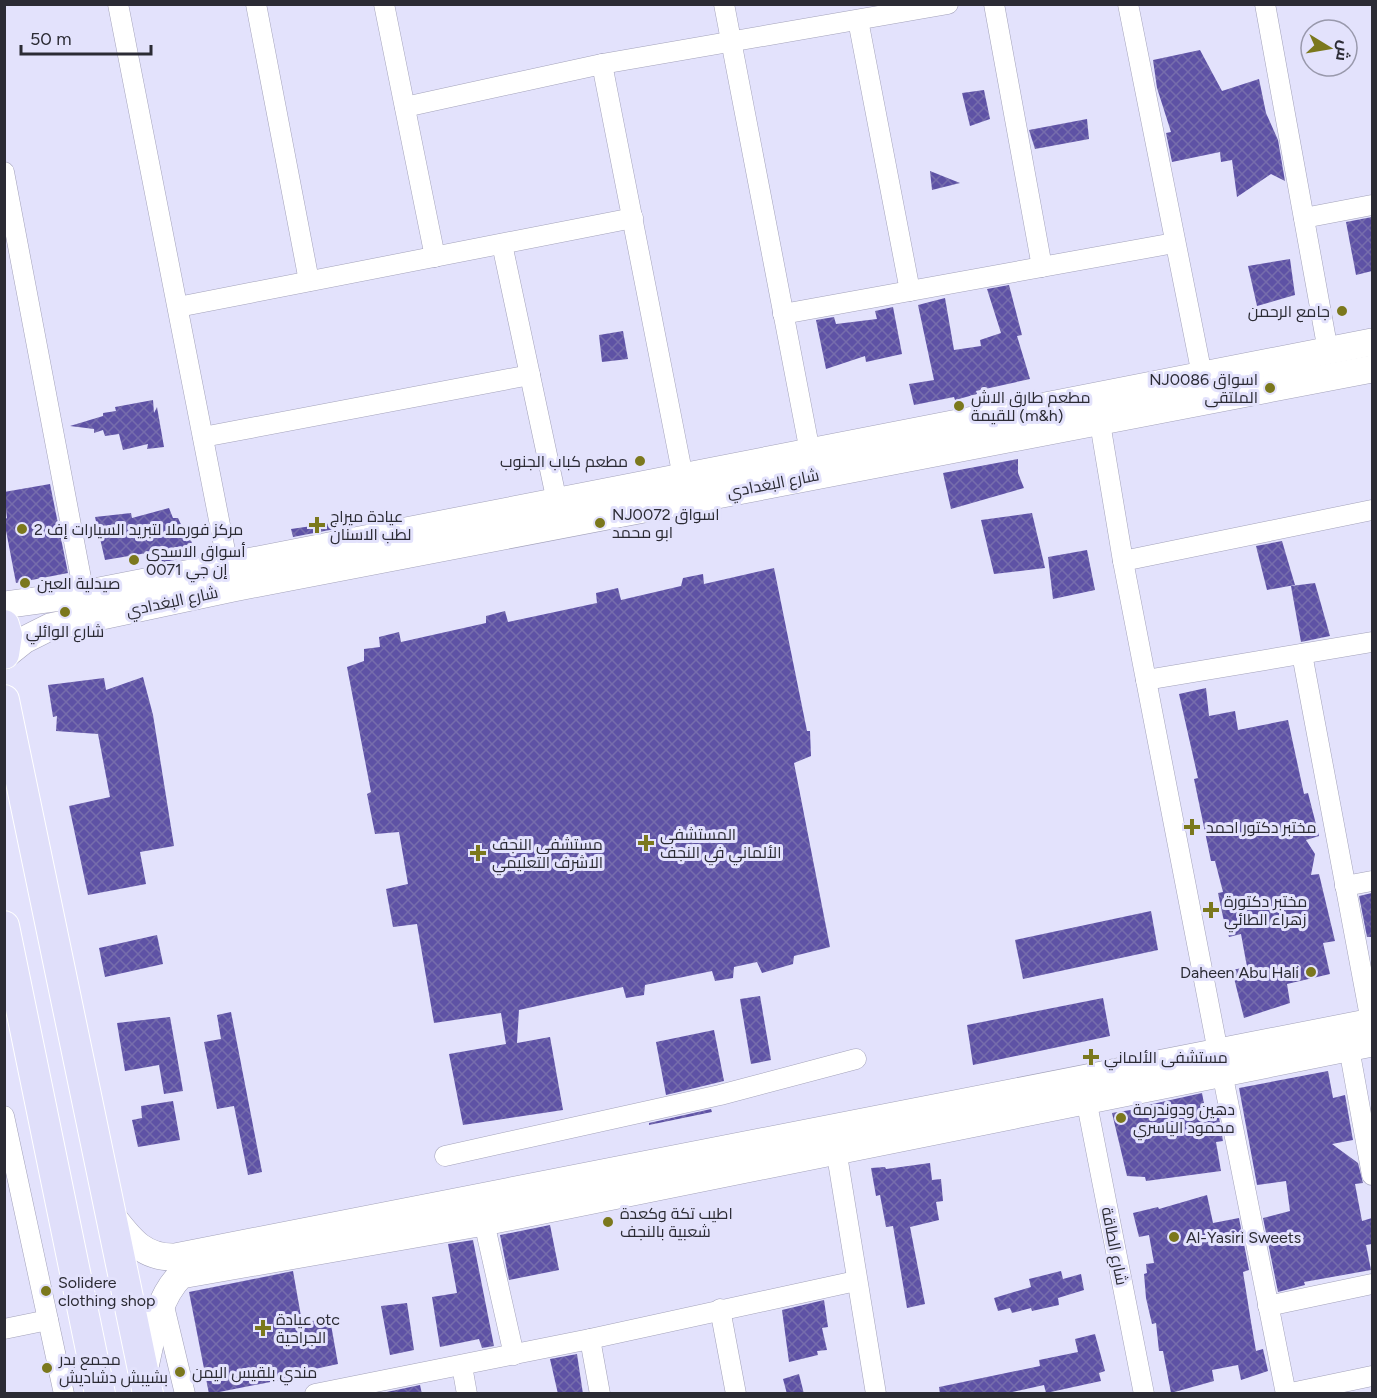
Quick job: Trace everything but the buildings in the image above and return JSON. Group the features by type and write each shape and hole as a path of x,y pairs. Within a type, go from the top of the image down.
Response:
{"main road":[{"path":"4,625 7,645 4,655"},
{"path":"4,700 146,1383"},
{"path":"4,926 100,1394"}],"street":[{"path":"118,4 228,566"},
{"path":"256,4 309,281"},
{"path":"384,4 435,257"},
{"path":"724,4 810,452"},
{"path":"405,106 603,64 948,4"},
{"path":"994,4 1042,267"},
{"path":"1128,4 1202,375"},
{"path":"1265,4 1328,351"},
{"path":"858,20 910,291"},
{"path":"603,64 683,477"},
{"path":"4,172 84,594"},
{"path":"1304,218 1372,205"},
{"path":"178,307 633,218"},
{"path":"783,314 1174,243"},
{"path":"502,244 557,502"},
{"name":"شارع البغدادي","path":"1275,374 1328,351 1372,342"},
{"name":"شارع البغدادي","path":"4,605 84,594 228,566 412,542 1100,423 1244,380 1275,374 1372,374"},
{"path":"203,437 530,375"},
{"name":"شارع البغدادي","path":"454,534 557,502 1202,375 1244,380"},
{"path":"1100,423 1123,561 1286,1394 1372,1376"},
{"path":"1123,561 1372,510"},
{"name":"شارع البغدادي","path":"4,655 24,640 50,627 233,588 412,542"},
{"path":"1146,680 1372,642"},
{"path":"1302,654 1345,886 1366,1034 1372,1175"},
{"path":"1345,886 1372,881"},
{"path":"146,1383 163,1302 170,1286 181,1275 271,1249 1366,1034"},
{"path":"445,1156 659,1106 720,1095 856,1059"},
{"path":"111,1216 141,1249 163,1258 271,1249 484,1222 1086,1099 1220,1062"},
{"name":"شارع الطاقة","path":"1086,1099 1144,1394"},
{"path":"4,1116 64,1394"},
{"path":"836,1149 876,1394"},
{"path":"484,1222 514,1355"},
{"path":"315,1394 590,1340 720,1309 856,1281"},
{"path":"1268,1306 1372,1284"},
{"path":"163,1302 185,1394"},
{"path":"720,1309 736,1394"},
{"path":"4,1329 48,1320"},
{"path":"590,1340 600,1394"},
{"path":"462,1366 467,1394"}],"place":[{"name":"جامع الرحمن","path":"1342,311"},
{"name":"NJ0086 اسواق الملتقى","path":"1270,388"},
{"name":"مطعم طارق الاش للقيمة (m&h)","path":"959,406"},
{"name":"مطعم كباب الجنوب","path":"640,461"},
{"name":"NJ0072 اسواق ابو محمد","path":"600,523"},
{"name":"عيادة ميراج لطب الاسنان","path":"317,525"},
{"name":"مركز فورملا لتبريد السيارات إف 2","path":"22,529"},
{"name":"أسواق الاسدي إن جي 0071","path":"134,560"},
{"name":"صيدلية العين","path":"25,583"},
{"name":"شارع الوائلي","path":"65,612"},
{"name":"مختبر دكتور احمد","path":"1192,827"},
{"name":"المستشفى الألماني في النجف","path":"646,843"},
{"name":"مستشفى النجف الاشرف التعليمي","path":"478,853"},
{"name":"مختبر دكتورة زهراء الطائي","path":"1211,910"},
{"name":"Daheen Abu Hali","path":"1311,972"},
{"name":"مستشفى الألماني","path":"1091,1057"},
{"name":"دهين ودوندرمة محمود الياسري","path":"1121,1118"},
{"name":"اطيب تكة وكعدة شعبية بالنجف","path":"608,1222"},
{"name":"Al-Yasiri Sweets","path":"1174,1237"},
{"name":"Solidere clothing shop","path":"46,1291"},
{"name":"عيادة otc الجراحية","path":"263,1328"},
{"name":"مجمع بدر بشيبش دشاديش","path":"47,1368"},
{"name":"مندي بلقيس اليمن","path":"180,1372"}]}
